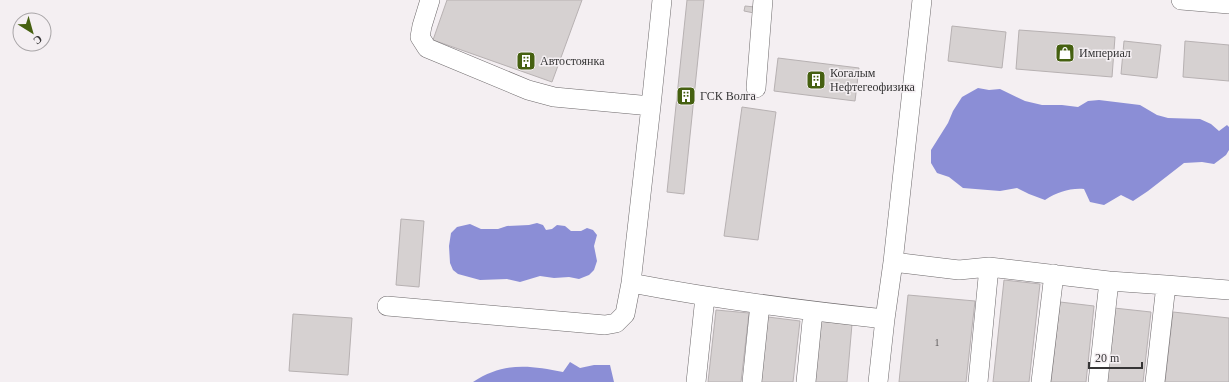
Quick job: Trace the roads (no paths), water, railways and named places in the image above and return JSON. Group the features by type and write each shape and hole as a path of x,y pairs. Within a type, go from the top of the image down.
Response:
{"street":[{"path":"430,0 420,37 427,48 528,90 554,97 651,106"},
{"path":"387,306 605,325 616,323 625,314 631,283 662,0"},
{"path":"756,88 763,0"},
{"path":"878,382 922,0"},
{"path":"1181,0 1229,4"},
{"path":"893,262 960,270 989,267 1110,281 1229,290"},
{"path":"978,382 989,267"},
{"path":"1041,382 1054,274"},
{"path":"1098,382 1110,281"},
{"path":"631,283 813,312 885,319"},
{"path":"1155,382 1166,285"},
{"path":"696,382 705,296"},
{"path":"752,382 760,304"},
{"path":"806,382 813,312"}],"water":[{"path":"978,88 989,90 1000,89 1025,101 1042,105 1078,107 1088,101 1099,100 1140,105 1157,115 1168,118 1200,119 1211,124 1219,131 1227,125 1229,127 1229,150 1226,155 1214,164 1202,162 1184,163 1133,201 1121,195 1104,205 1090,202 1084,189 1064,191 1045,200 1017,188 1000,191 963,188 949,177 937,173 931,163 931,150 962,97"},
{"path":"537,223 543,225 546,230 552,229 557,225 565,226 571,231 581,231 587,228 593,230 597,235 594,246 597,261 594,270 589,275 579,279 569,277 554,278 540,276 520,282 507,279 480,280 458,274 453,270 450,263 449,246 451,233 457,227 470,224 481,229 498,229 507,226"},
{"path":"570,362 580,368 594,365 610,365 614,382 473,382 495,371 506,368 528,367 563,372"}],"place":[{"name":"Империал","path":"1065,53"},
{"name":"Автостоянка","path":"526,61"},
{"name":"Когалым Нефтегеофизика","path":"816,80"},
{"name":"ГСК Волга","path":"686,96"}]}
